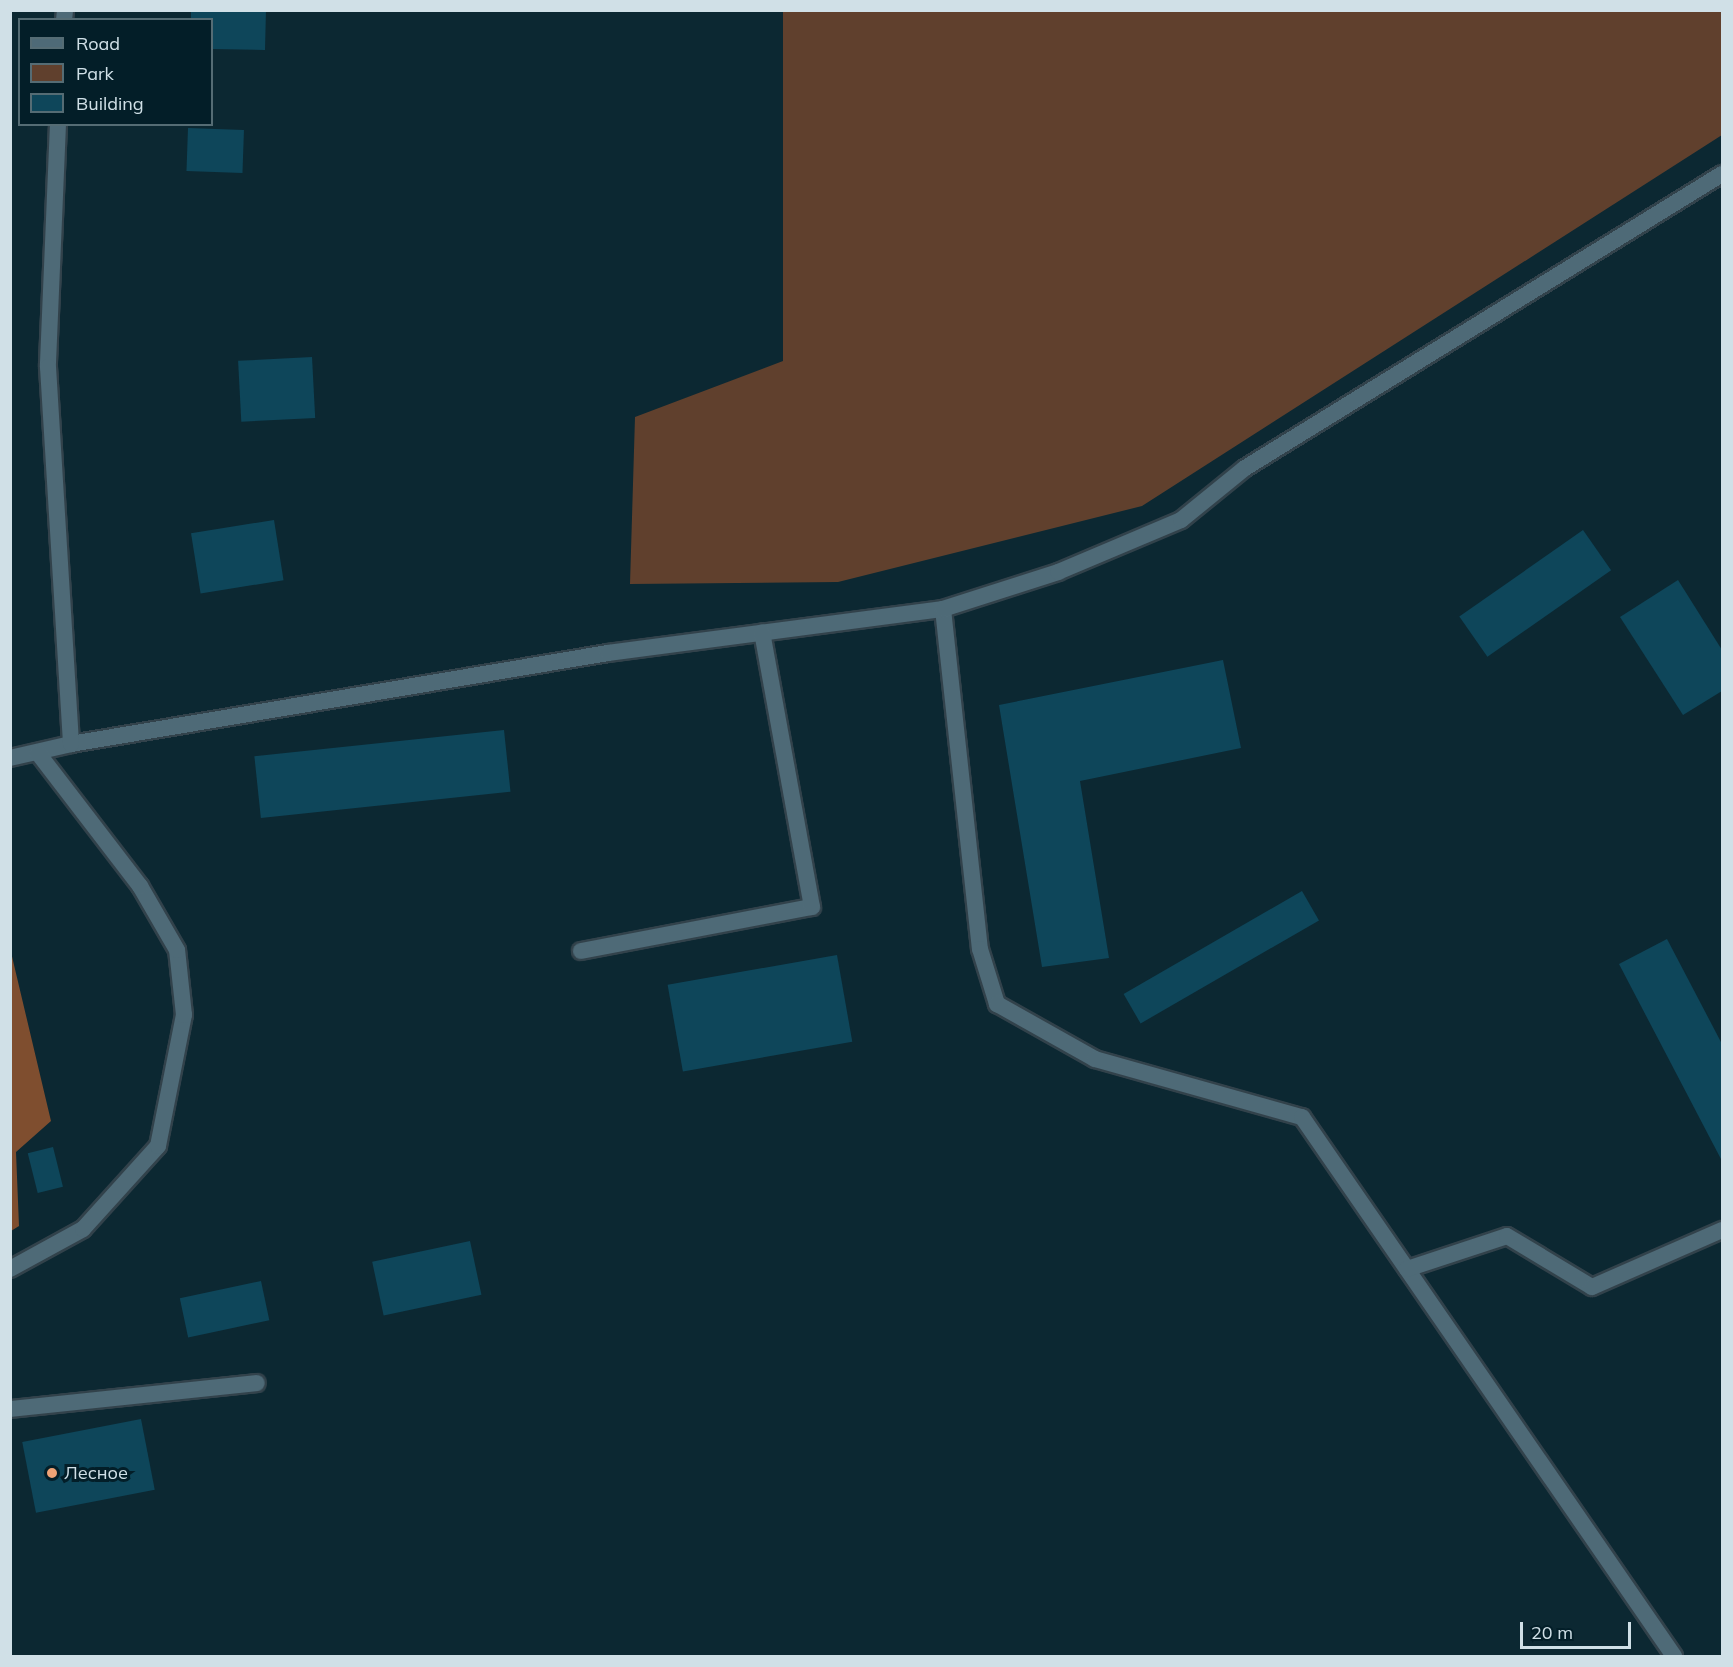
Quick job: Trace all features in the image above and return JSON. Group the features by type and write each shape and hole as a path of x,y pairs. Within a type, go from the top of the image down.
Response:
{"street":[{"path":"58,126 48,367 71,744"},
{"path":"10,758 71,744 608,653 943,609 1058,572 1181,520 1245,468 1722,174"},
{"path":"943,609 980,950 997,1004 1095,1059 1302,1116 1674,1656"},
{"path":"581,951 812,907 762,633"},
{"path":"10,1269 83,1230 158,1146 184,1015 177,950 140,886 38,753"},
{"path":"1407,1269 1507,1236 1592,1287 1722,1230"},
{"path":"10,1409 257,1383"}],"green space":[{"path":"783,11 1722,11 1722,135 1142,506 838,582 630,584 635,417 783,361"}],"shaded area":[{"path":"10,948 51,1121 16,1152 19,1226 11,1231"}],"building":[{"path":"191,10 266,10 265,50 213,49 213,18 191,18"},
{"path":"188,128 244,130 242,173 186,171"},
{"path":"312,357 315,418 241,422 238,361"},
{"path":"274,520 284,580 201,593 191,533"},
{"path":"1583,530 1611,570 1487,657 1459,617"},
{"path":"1678,580 1722,650 1722,691 1683,715 1620,617"},
{"path":"1223,660 1241,748 1080,781 1109,958 1042,967 999,705"},
{"path":"504,730 510,792 261,818 254,756"},
{"path":"1302,891 1319,920 1141,1023 1124,994"},
{"path":"1667,939 1722,1044 1722,1161 1619,964"},
{"path":"837,955 852,1042 683,1072 668,985"},
{"path":"53,1147 63,1187 38,1193 28,1153"},
{"path":"470,1241 481,1295 384,1316 372,1262"},
{"path":"261,1281 269,1320 188,1337 180,1298"},
{"path":"141,1419 155,1490 36,1513 22,1442"}],"place":[{"name":"Лесное","path":"52,1473"}]}
